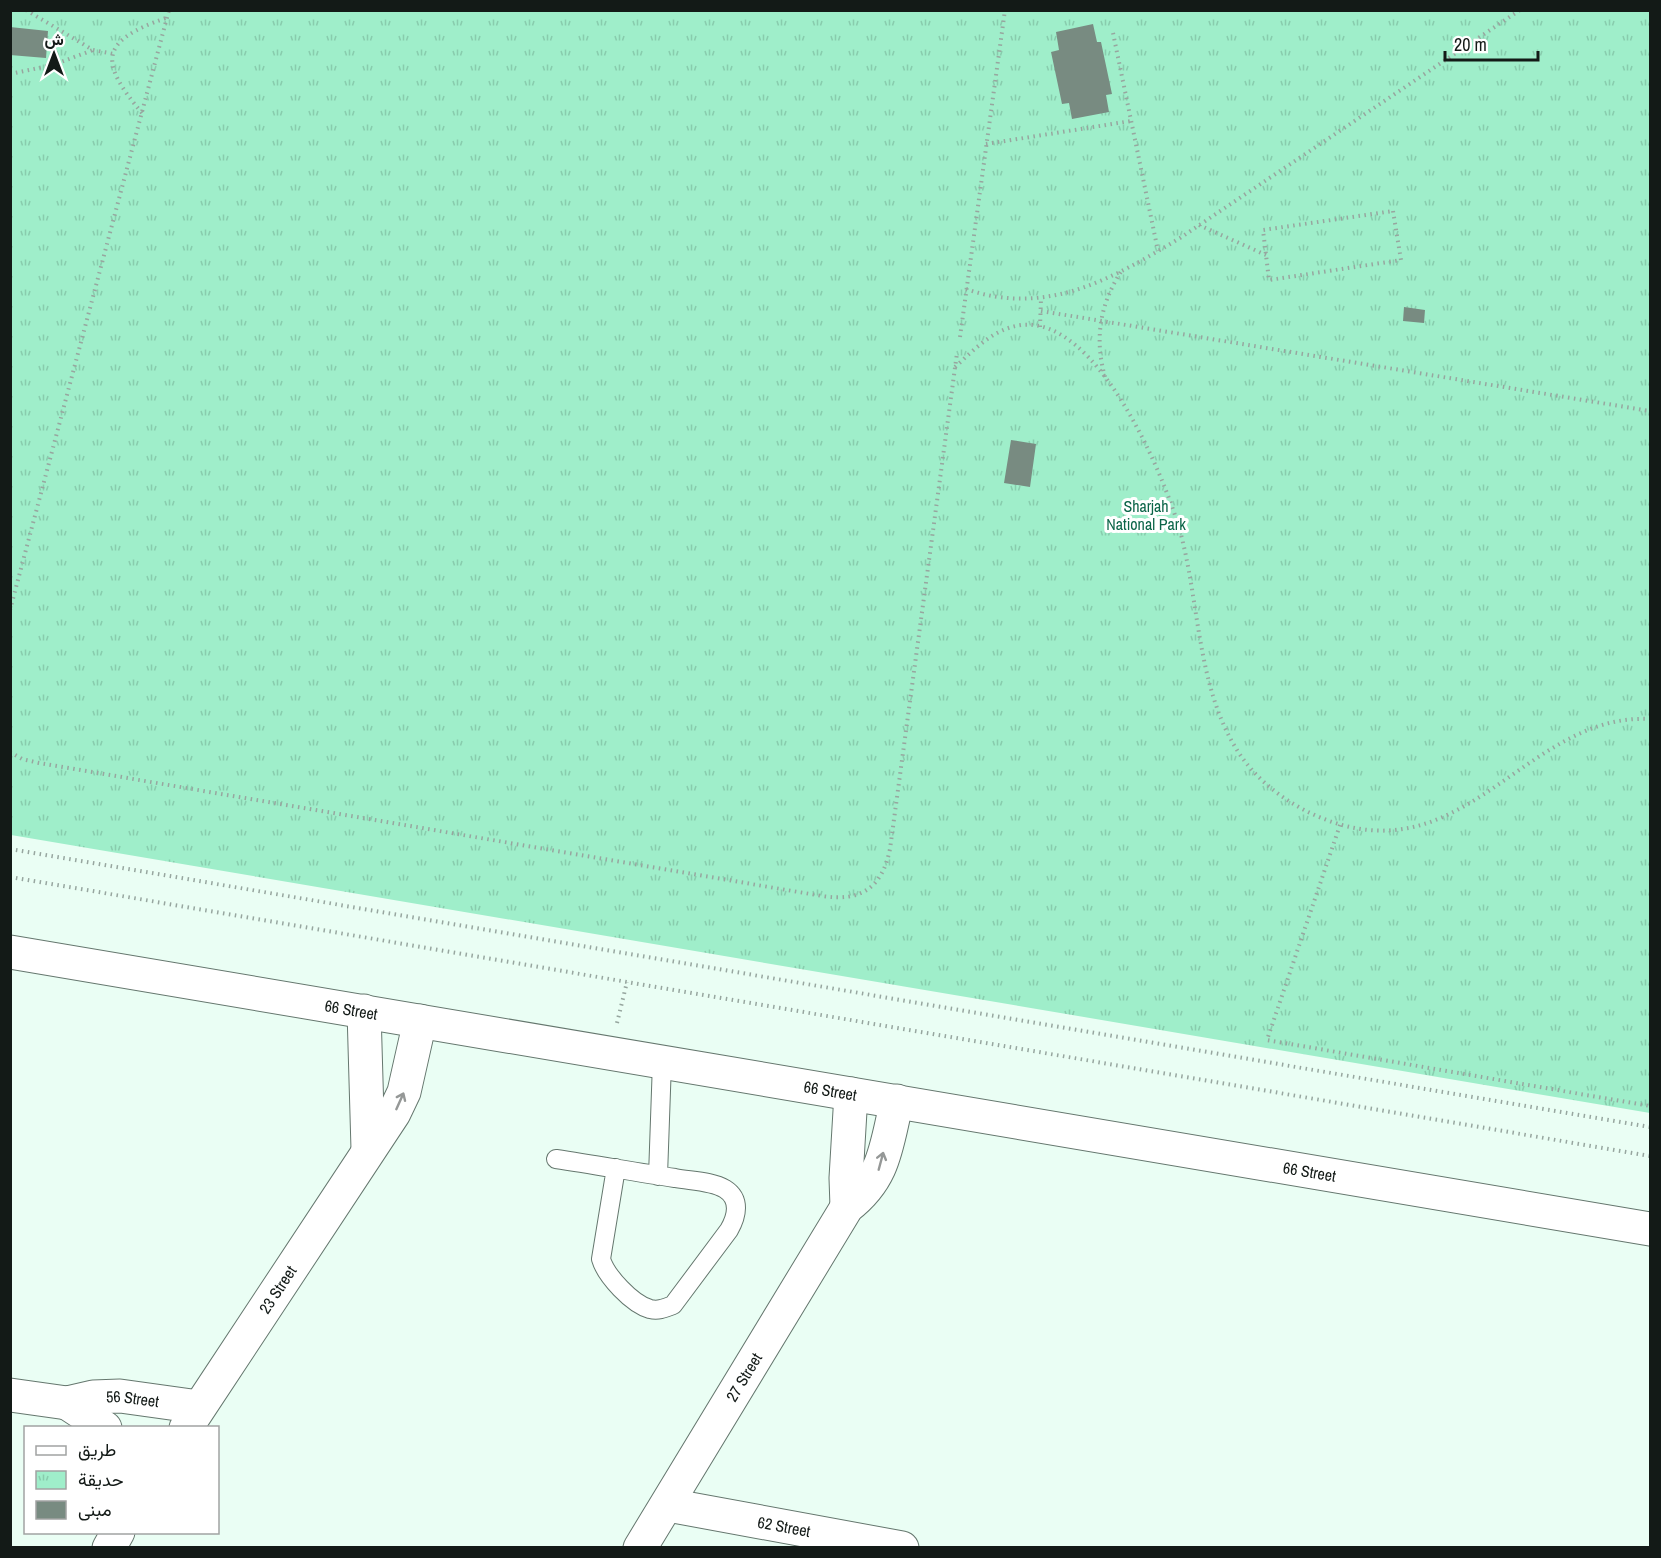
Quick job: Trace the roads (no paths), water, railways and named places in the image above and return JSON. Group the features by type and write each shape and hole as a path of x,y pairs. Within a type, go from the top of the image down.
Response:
{"street":[{"name":"66 Street","path":"10,952 1650,1229"},
{"path":"364,1011 368,1149"},
{"name":"23 Street","path":"192,1417 394,1113 404,1092 420,1021"},
{"path":"847,1207 851,1094"},
{"name":"27 Street","path":"640,1548 847,1207 873,1184 879,1171 897,1101"},
{"name":"56 Street","path":"10,1395 67,1403 93,1397 120,1396 192,1417"},
{"name":"56 Street","path":"67,1403 102,1426"},
{"name":"62 Street","path":"668,1505 902,1548"},
{"path":"109,1548 117,1534"}],"lane":[{"path":"658,1176 662,1062"},
{"path":"556,1158 616,1168 658,1176 712,1184 726,1189 736,1201 737,1216 673,1305 661,1310 648,1308 614,1282 605,1271 601,1259 616,1168"}],"park label":[{"name":"Sharjah National Park","path":"1146,515"}]}
